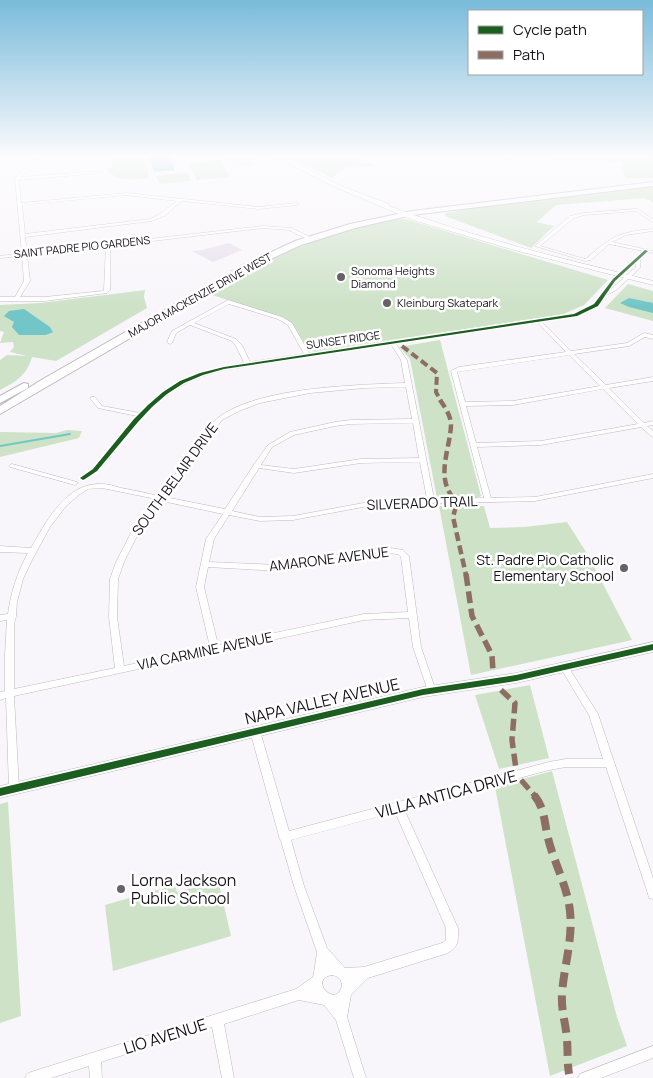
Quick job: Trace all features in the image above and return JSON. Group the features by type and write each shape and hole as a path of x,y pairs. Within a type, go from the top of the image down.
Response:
{"main road":[{"name":"MAJOR MACKENZIE DRIVE WEST","path":"0,400 242,264 309,238 353,226 404,213 458,206"},
{"name":"MAJOR MACKENZIE DRIVE WEST","path":"0,411 54,377 244,268 309,238"}],"street":[{"path":"18,299 26,284 20,206"},
{"path":"22,236 151,220 162,215 173,206"},
{"path":"242,206 259,208 275,206"},
{"path":"387,206 434,224 588,270 653,283"},
{"path":"653,221 637,210 584,214 572,217 537,246 585,260 589,259 619,234 653,230"},
{"name":"SAINT PADRE PIO GARDENS","path":"0,257 263,227 286,229 309,238"},
{"path":"608,242 653,252"},
{"path":"0,299 45,299 105,292 107,290 108,245"},
{"path":"622,277 638,267 638,260 646,251"},
{"path":"622,277 653,287"},
{"name":"SUNSET RIDGE","path":"78,481 94,470 160,395 181,381 208,371 539,322 584,312 596,305 622,277"},
{"path":"170,342 174,332 228,302 280,318 290,324 308,356"},
{"path":"539,322 653,435"},
{"path":"189,323 234,340 239,345 248,365"},
{"path":"488,501 454,375 456,370 629,344 644,335 653,337"},
{"path":"393,343 403,358 430,502"},
{"path":"462,404 512,403 653,379"},
{"name":"SOUTH BELAIR DRIVE","path":"120,670 113,628 114,579 127,546 220,418 235,408 258,401 345,387 408,386"},
{"path":"93,398 100,407 142,415"},
{"path":"215,649 200,594 200,582 210,540 256,466 274,442 299,430 351,422 415,421"},
{"path":"473,445 541,443 653,423"},
{"path":"256,466 294,472 361,461 423,460"},
{"path":"12,466 89,484"},
{"name":"SUNSET RIDGE","path":"89,484 94,470"},
{"name":"SILVERADO TRAIL","path":"89,484 260,519 280,519 369,504 535,499 653,476"},
{"path":"74,494 78,481"},
{"path":"7,790 11,693 10,648 19,580 48,524 74,494 89,484"},
{"path":"0,549 33,551"},
{"name":"AMARONE AVENUE","path":"204,564 279,568 384,550 400,552 405,556 417,647 432,690"},
{"name":"VIA CARMINE AVENUE","path":"0,696 372,616 412,615"},
{"path":"0,618 13,617"},
{"name":"NAPA VALLEY AVENUE","path":"7,790 432,690 503,680 653,647"},
{"path":"564,667 593,714 653,894"},
{"path":"255,731 299,886 323,952 347,982 342,1017 360,1078"},
{"name":"VILLA ANTICA DRIVE","path":"284,837 549,766 566,763 609,763"},
{"path":"319,978 327,970 364,973 445,948 452,943 454,938 452,928 398,807"},
{"path":"323,952 318,990 342,1017"},
{"path":"326,999 337,1000 364,973"},
{"name":"LIO AVENUE","path":"31,1078 299,994 319,978"},
{"name":"LIO AVENUE","path":"299,994 326,999"},
{"path":"217,1020 228,1078"},
{"path":"584,1078 653,1052"},
{"path":"95,1058 96,1078"}],"green space":[{"path":"485,206 555,206 537,222 554,226 531,248 445,216 446,213"},
{"path":"405,219 608,280 584,305 561,315 315,351 308,350 295,328 286,319 209,294 255,268 304,245 354,228"},
{"path":"628,284 653,291 653,321 605,308"},
{"path":"145,290 144,297 147,308 56,361 32,357 24,373 0,390 0,360 7,355 27,356 10,352 14,347 13,342 0,343 4,332 0,331 0,305 41,303"},
{"path":"440,340 481,496 477,498 437,498 410,359 399,347"},
{"path":"67,430 82,431 79,438 0,457 0,432 56,433"},
{"path":"439,506 484,506 490,528 524,527 567,522 588,555 632,640 471,675"},
{"path":"530,685 549,758 499,769 475,695"},
{"path":"552,771 617,1017 627,1046 550,1076 495,787"},
{"path":"8,802 21,1016 0,1023 0,804"},
{"path":"218,880 231,936 113,971 105,905 175,885 177,892"}],"water":[{"path":"629,298 653,303 653,313 620,303"},
{"path":"24,309 50,327 53,332 46,335 19,335 12,327 14,322 4,316 9,311"}],"building":[{"path":"229,243 242,250 213,262 192,251 202,250"}],"waterway":[{"path":"0,446 70,434"}],"marked path":[{"path":"402,346 437,373 436,392 447,411 451,423 445,454 445,480 446,490 454,499"},
{"path":"456,506 453,517 468,582 472,616 492,655 493,672"},
{"path":"501,690 515,703 512,740 516,769"},
{"path":"521,780 542,804 548,839 563,879 570,910 571,944 562,992 561,1012 567,1040 566,1059 569,1074"}],"cycle path":[{"path":"83,478 95,470 150,406 182,382 201,374 224,368 575,315 596,305 614,280 646,251"},
{"path":"0,792 423,692 516,678 653,647"}],"place":[{"name":"Sonoma Heights Diamond","path":"341,277"},
{"name":"Kleinburg Skatepark","path":"387,303"},
{"name":"St. Padre Pio Catholic Elementary School","path":"624,568"},
{"name":"Lorna Jackson Public School","path":"121,889"}]}
